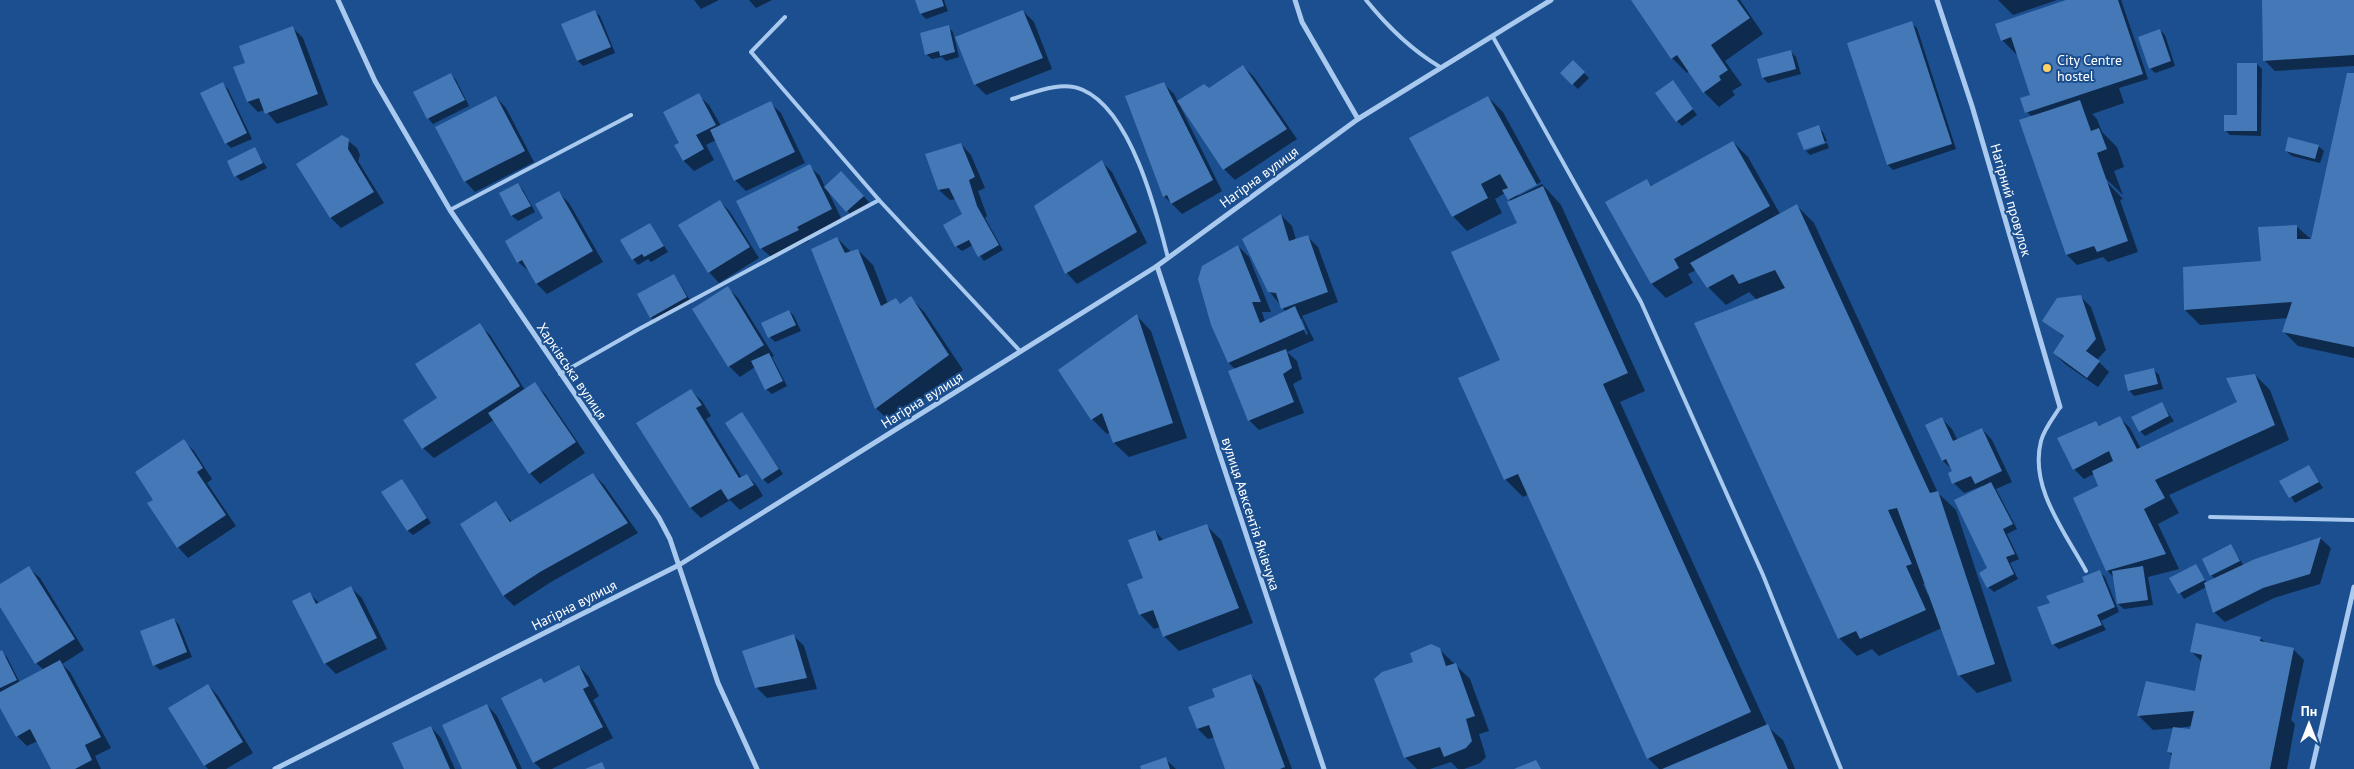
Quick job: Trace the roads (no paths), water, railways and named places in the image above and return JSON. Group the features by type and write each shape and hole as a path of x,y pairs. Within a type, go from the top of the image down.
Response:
{"street":[{"name":"Харківська вулиця","path":"338,0 375,81 450,210 659,518 670,539 718,683 757,769"},
{"path":"1295,0 1302,22 1358,119"},
{"name":"Нагірна вулиця","path":"275,769 679,565 1157,266 1358,119 1551,0"},
{"name":"Нагірний провулок","path":"1937,0 1972,106 2060,407"},
{"name":"вулиця Авксентія Яківчука","path":"1157,266 1324,769"},
{"path":"2312,769 2354,587"}],"lane":[{"path":"1366,0 1390,29 1417,53 1440,68"},
{"path":"786,17 752,52 879,200 1020,351"},
{"path":"1493,37 1641,302 1763,575 1841,769"},
{"path":"1012,99 1059,86 1082,89 1102,102 1124,130 1156,210 1168,258"},
{"path":"450,210 631,115"},
{"path":"560,374 647,324 879,200"},
{"path":"2060,407 2042,439 2038,462 2042,484 2053,512 2086,571"},
{"path":"2210,517 2354,520"}],"place":[{"name":"City Centre hostel","path":"2047,68"}]}
